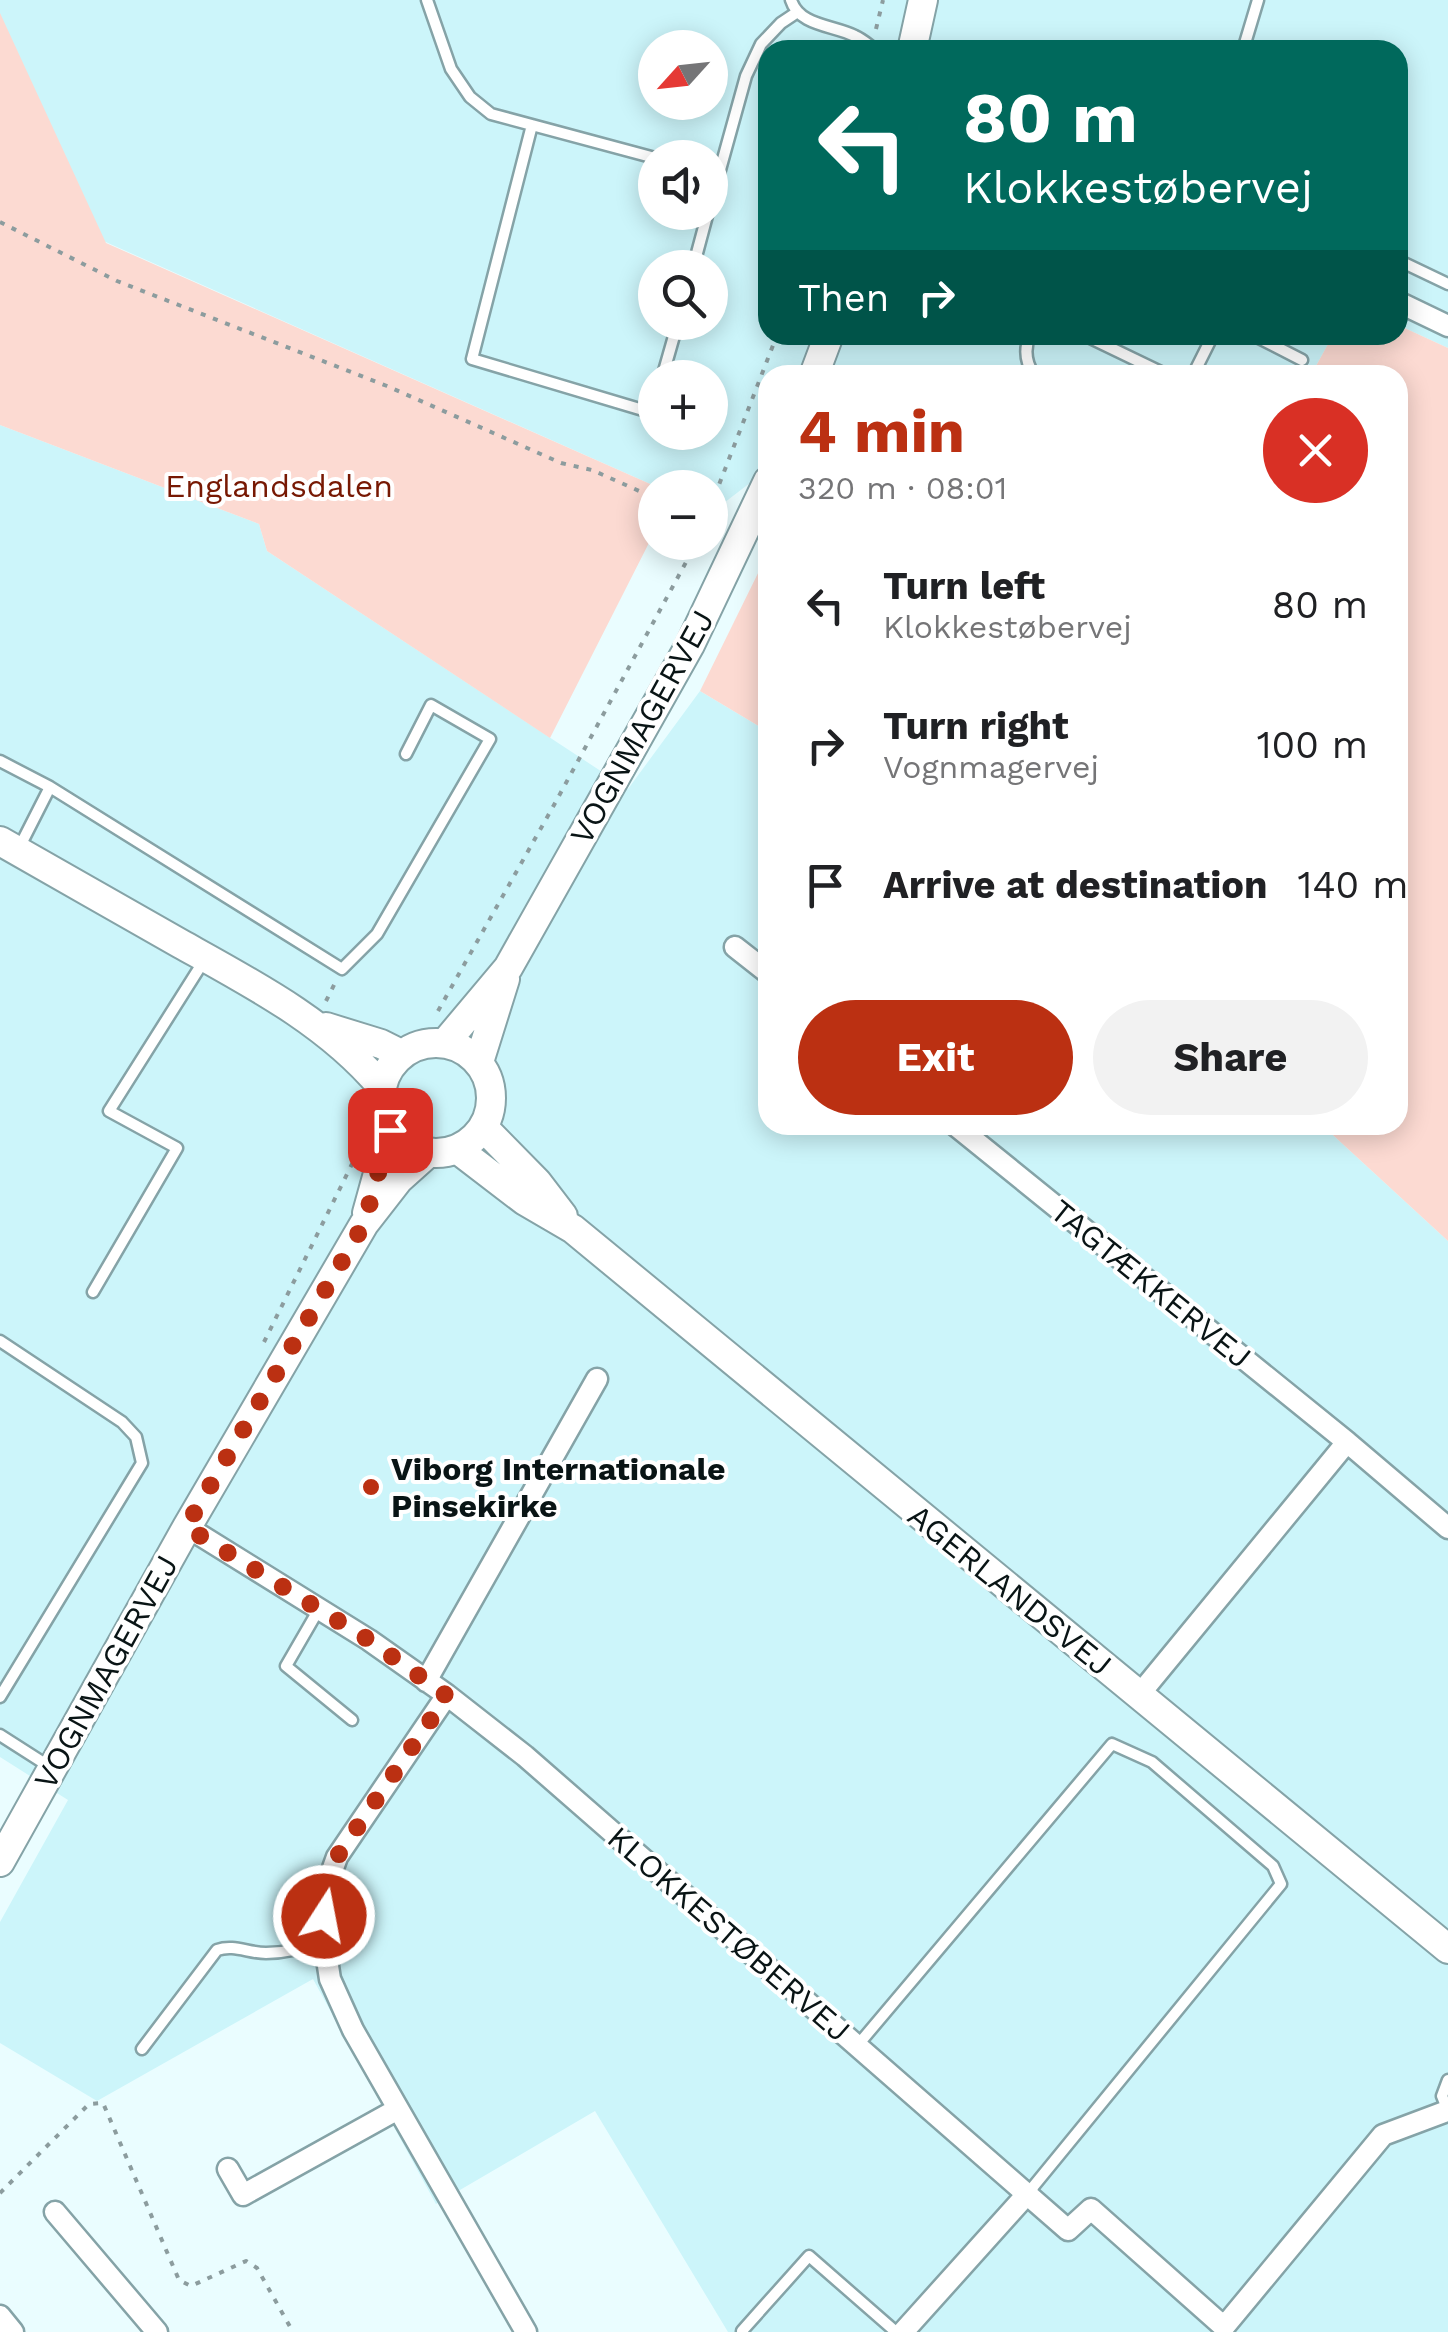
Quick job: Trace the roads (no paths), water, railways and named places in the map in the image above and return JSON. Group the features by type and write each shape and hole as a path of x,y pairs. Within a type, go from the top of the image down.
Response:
{"street":[{"path":"914,40 923,0"},
{"path":"1408,307 1448,326"},
{"name":"VOGNMAGERVEJ","path":"445,1043 508,968 690,646 758,503"},
{"path":"9,846 315,1023 381,1086"},
{"path":"735,947 758,965"},
{"name":"VOGNMAGERVEJ","path":"479,1062 508,968"},
{"path":"315,1023 401,1054"},
{"path":"445,1043 458,1046 479,1062 491,1092 490,1110 472,1140 457,1149 428,1153 414,1149 390,1130 380,1102 381,1086 388,1068 401,1054 419,1044 445,1043"},
{"name":"AGERLANDSVEJ","path":"483,1127 537,1182 573,1230"},
{"name":"VOGNMAGERVEJ","path":"364,1224 390,1130"},
{"name":"TAGTÆKKERVEJ","path":"967,1135 1448,1528"},
{"name":"AGERLANDSVEJ","path":"457,1149 525,1201 573,1230 1448,1949"},
{"name":"VOGNMAGERVEJ","path":"0,1862 186,1527 364,1224 400,1179 428,1153"},
{"path":"426,1680 597,1379"},
{"path":"1138,1695 1347,1442"},
{"name":"KLOKKESTØBERVEJ","path":"186,1527 369,1640 525,1756 1068,2230 1091,2209 1224,2330 1384,2135 1448,2111"},
{"path":"447,1696 337,1857 324,1893 324,1940 330,1978 354,2030 526,2332"},
{"path":"228,2169 242,2196 398,2109"},
{"path":"900,2332 1028,2193"},
{"path":"56,2212 151,2330"},
{"path":"0,2316 13,2332"}],"lane":[{"path":"427,0 452,69 470,98 491,114 638,153"},
{"path":"791,0 796,13 862,40"},
{"path":"1245,40 1258,0"},
{"path":"765,40 796,13"},
{"path":"725,140 758,51"},
{"path":"532,125 472,359 638,409"},
{"path":"1408,265 1448,284"},
{"path":"1105,345 1146,365"},
{"path":"1273,345 1302,360"},
{"path":"0,761 50,787 342,969 377,934 490,738 431,704 406,754"},
{"path":"9,846 50,787"},
{"path":"93,1292 177,1148 109,1112 206,958"},
{"path":"0,1341 122,1422 136,1437 142,1463 0,1698"},
{"path":"318,1609 286,1666 352,1720"},
{"path":"0,1735 52,1768"},
{"path":"856,2047 1112,1744 1152,1762 1273,1866 1281,1884 1028,2193"},
{"path":"142,2049 217,1950 229,1946 263,1953 303,1949 324,1940"},
{"path":"1448,2080 1442,2096 1448,2111"},
{"path":"742,2331 809,2256 900,2332"}],"place":[{"name":"Viborg Internationale Pinsekirke","path":"371,1487"}],"park label":[{"name":"Englandsdalen","path":"279,486"}]}
